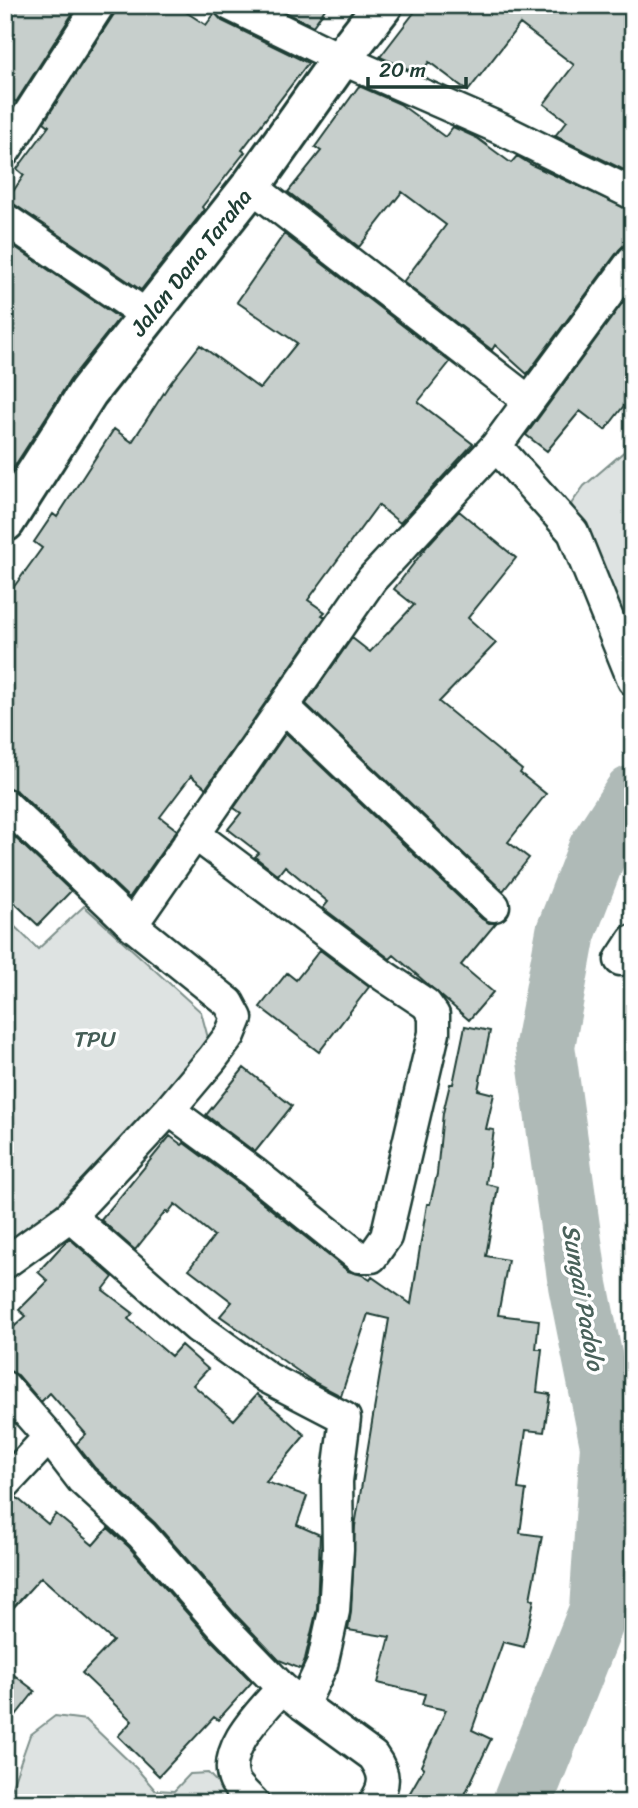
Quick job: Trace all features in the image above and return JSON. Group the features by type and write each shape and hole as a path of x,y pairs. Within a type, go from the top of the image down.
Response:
{"street":[{"path":"5,150 99,5"},
{"path":"230,5 341,59 499,128 633,194"},
{"name":"Jalan Dana Taraha","path":"5,522 88,391 251,186 341,59 383,5"},
{"path":"251,186 529,401"},
{"path":"5,219 148,316"},
{"path":"132,925 372,579 496,446 633,260"},
{"path":"496,446 573,532 632,674"},
{"path":"284,707 494,905"},
{"path":"5,804 132,925 229,1003 237,1018 230,1035 169,1110 70,1216 5,1263"},
{"path":"169,1110 254,1172 359,1257 372,1257 386,1237 434,1033 434,1014 426,1004 384,976 196,835"},
{"path":"70,1216 197,1328 268,1378 345,1418 337,1480 338,1549 334,1611 322,1665 293,1696 247,1728 234,1752 232,1765 235,1782 254,1803"},
{"path":"5,1387 82,1480 142,1535 222,1626 293,1696 373,1756 381,1767 384,1783 374,1803"},
{"path":"5,1485 49,1437"}],"green space":[{"path":"633,444 633,633 571,504 584,486"},
{"name":"TPU","path":"84,906 201,1012 208,1038 194,1067 5,1254 5,917 38,949"},
{"path":"55,1716 86,1720 155,1790 174,1791 190,1774 208,1773 237,1803 6,1803 30,1735"}],"building":[{"path":"5,5 78,5 16,102 5,94"},
{"path":"116,5 175,5 206,25 215,13 222,21 308,63 242,150 245,152 202,207 204,210 141,290 15,205 6,202 24,175 17,169 49,126 44,122 114,14"},
{"path":"271,5 328,5 313,26"},
{"path":"420,5 633,5 633,159 624,170 555,136 567,121 544,104 574,65 520,24 468,91 429,62 420,74 380,57"},
{"path":"359,86 400,104 445,137 453,127 477,138 511,163 517,156 633,211 633,243 625,244 619,250 527,374 495,345 492,350 403,282 446,225 402,192 359,247 288,192 321,151 315,147"},
{"path":"284,234 450,362 418,402 473,444 400,523 378,505 308,600 325,612 322,615 325,617 206,788 191,776 160,817 177,830 129,898 17,791 5,787 5,599 42,548 34,542 53,514 57,517 114,429 132,442 169,385 200,345 260,389 297,343 237,302"},
{"path":"5,240 119,318 70,380 5,481"},
{"path":"626,298 633,304 633,394 605,430 580,411 547,451 526,435"},
{"path":"459,511 516,558 468,618 496,643 439,702 522,770 520,773 546,794 508,842 529,858 503,891 306,704 352,638 370,652 414,605 394,589"},
{"path":"286,733 482,919 496,923 461,965 493,992 469,1020 394,955 390,959 323,908 328,902 285,866 278,875 255,857 259,853 228,829 241,813 234,808"},
{"path":"5,828 71,891 38,925 5,894"},
{"path":"320,950 369,987 319,1052 260,1007 287,973 296,980"},
{"path":"465,1026 490,1031 478,1090 494,1094 486,1129 494,1130 486,1184 498,1187 486,1256 508,1260 498,1315 539,1320 536,1349 542,1349 537,1392 550,1394 544,1432 526,1430 518,1489 526,1490 520,1533 542,1536 530,1599 534,1600 524,1647 503,1642 472,1730 491,1739 461,1803 404,1803 424,1768 421,1766 446,1710 422,1705 425,1694 378,1683 390,1637 348,1630 355,1526 389,1319 368,1314 341,1396 312,1381 220,1316 232,1302 189,1269 214,1236 175,1204 168,1213 166,1211 135,1250 101,1220 170,1136 182,1145 184,1143 242,1186 348,1271 370,1280 372,1277 411,1304 427,1204 430,1204 437,1174 443,1113 450,1084 453,1084"},
{"path":"244,1068 292,1106 255,1152 206,1115"},
{"path":"69,1238 113,1277 103,1290 133,1313 128,1319 171,1356 181,1345 208,1369 193,1385 234,1420 257,1394 305,1435 266,1482 307,1496 297,1525 320,1535 317,1609 301,1669 279,1660 155,1523 95,1468 76,1444 86,1434 50,1393 41,1402 18,1375 5,1370 5,1335 26,1316 19,1310 48,1281 38,1272"},
{"path":"16,1497 48,1524 56,1514 93,1545 108,1528 129,1547 209,1638 252,1682 218,1720 214,1717 159,1776 118,1736 132,1721 82,1673 113,1641 41,1577 5,1617 5,1501"},
{"path":"5,1668 35,1691 5,1729"}],"waterway":[{"name":"Sungai Padolo","path":"522,1803 599,1610 610,1445 578,1285 545,1046 566,932 598,849 633,795"}]}
